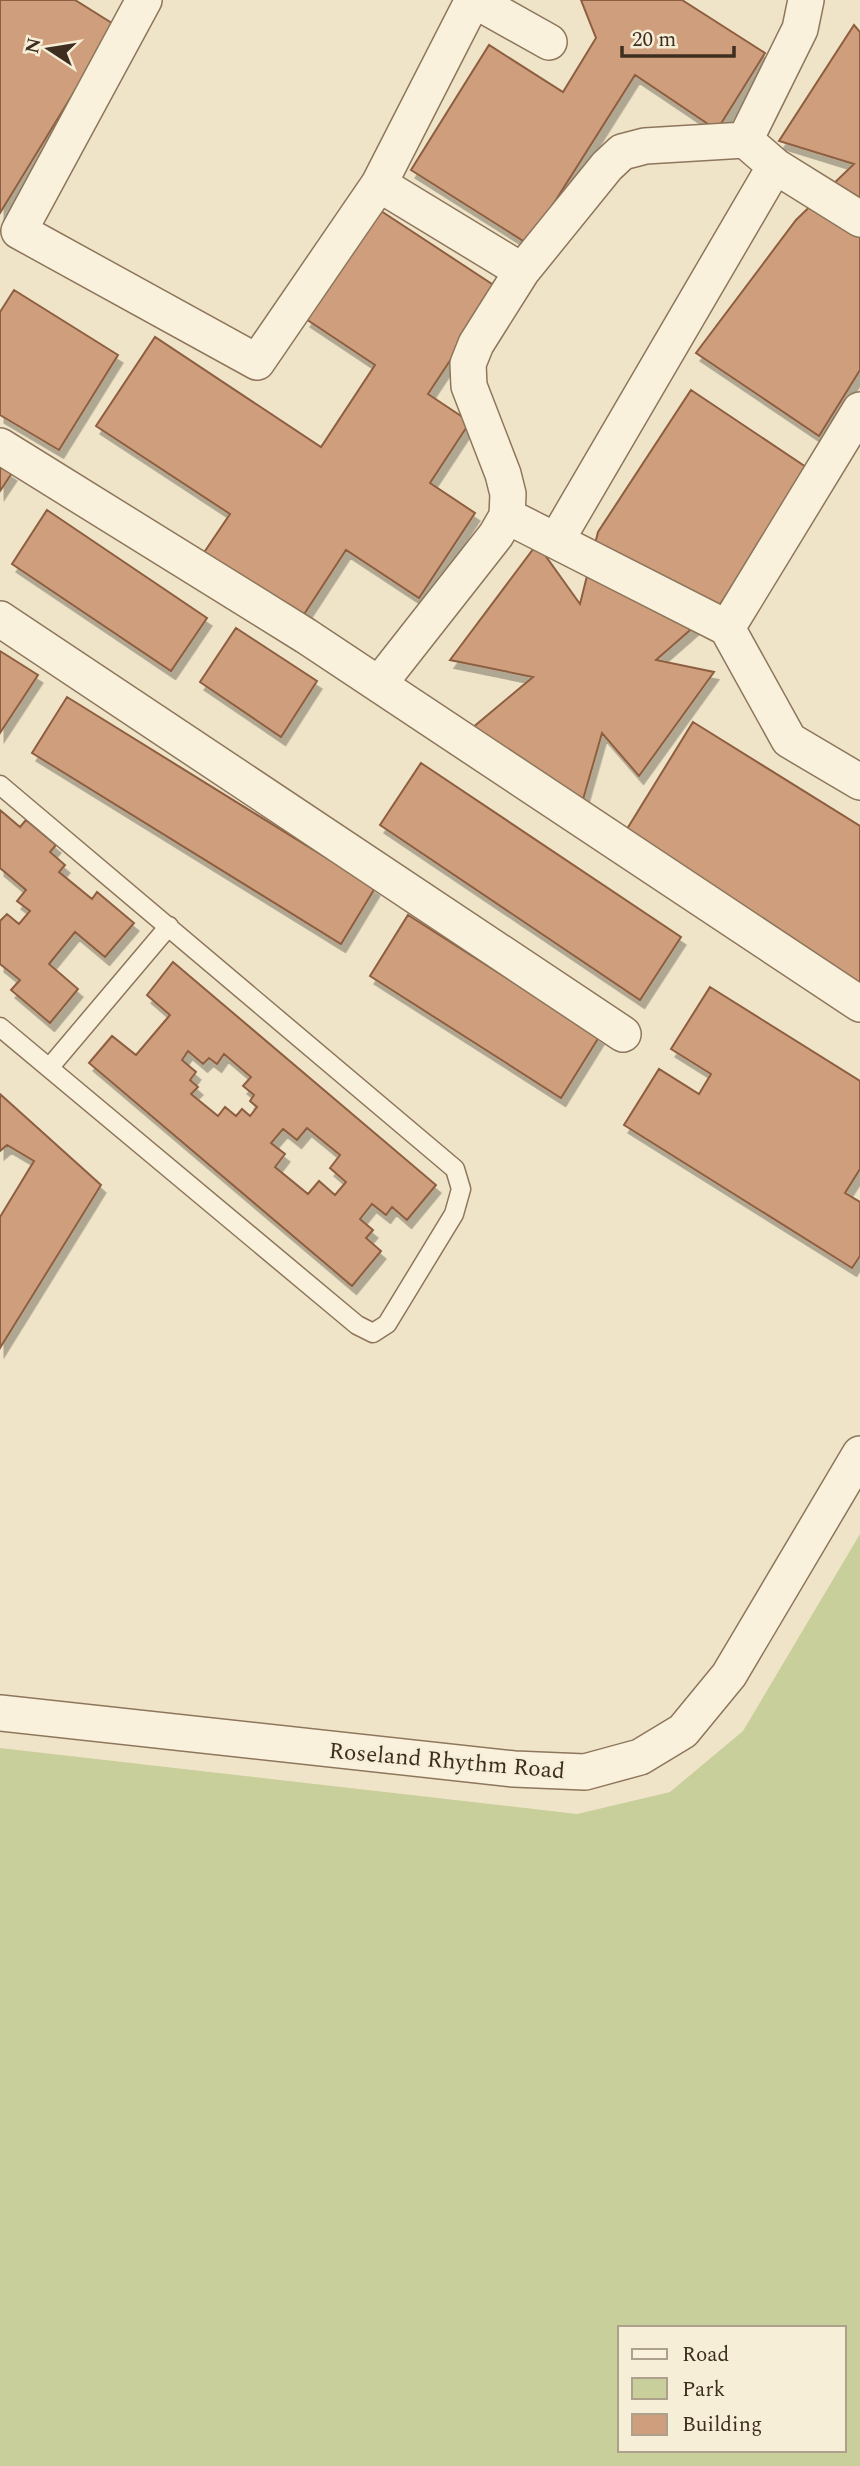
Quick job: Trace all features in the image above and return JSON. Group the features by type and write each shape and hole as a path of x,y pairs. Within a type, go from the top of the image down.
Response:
{"street":[{"path":"137,2 19,231 257,362 379,184 474,0 549,42"},
{"path":"745,140 800,30 806,0"},
{"path":"379,684 496,535 507,516 508,494 503,474 469,386 468,363 476,344 522,271 607,166 622,152 645,146 745,140 775,166 860,219"},
{"path":"555,541 775,166"},
{"path":"379,184 522,271"},
{"path":"727,628 860,410"},
{"path":"0,446 306,636 860,1004"},
{"path":"507,516 727,628 789,740 860,782"},
{"path":"0,619 623,1034"},
{"name":"Roseland Rhythm Road","path":"0,1713 514,1769 585,1772 640,1757 683,1731 729,1675 860,1454"}],"lane":[{"path":"0,785 455,1169 461,1189 454,1214 387,1324 373,1333 357,1325 0,1027"},
{"path":"49,1068 169,926"}],"green space":[{"path":"860,1534 860,2466 0,2466 0,1748 577,1814 670,1792 743,1731"}],"building":[{"path":"0,0 75,0 115,25 0,213"},
{"path":"581,0 682,0 765,53 717,130 635,75 528,244 411,170 489,45 563,92 596,38"},
{"path":"854,25 860,32 860,370 819,436 696,353 796,220 854,164 779,141"},
{"path":"378,209 498,288 428,394 470,422 430,483 475,513 419,598 346,550 299,622 201,557 230,514 96,426 155,337 321,447 375,365 306,319"},
{"path":"14,290 118,355 59,450 0,415 0,312"},
{"path":"691,390 809,469 721,603 656,660 714,672 639,776 602,733 580,810 465,734 533,677 450,660 537,544 580,604 598,532"},
{"path":"0,465 12,473 0,491"},
{"path":"47,510 207,618 171,671 12,564"},
{"path":"236,628 317,681 281,737 200,682"},
{"path":"0,651 38,675 0,733"},
{"path":"67,697 375,888 341,944 32,753"},
{"path":"693,722 860,826 860,992 619,842"},
{"path":"421,763 681,937 640,1000 380,825"},
{"path":"0,810 20,827 26,820 56,845 50,852 65,865 59,872 92,899 97,892 134,923 105,957 75,932 49,964 78,989 50,1023 11,990 20,980 0,964 0,921 7,914 19,924 30,911 17,901 26,890 0,868"},
{"path":"408,915 599,1037 561,1098 370,976"},
{"path":"173,962 436,1185 407,1220 392,1207 386,1215 372,1204 360,1219 373,1230 366,1238 381,1251 352,1286 89,1063 112,1036 136,1055 170,1015 147,995","holes":["188,1051 203,1064 209,1058 217,1064 224,1054 251,1077 243,1086 254,1095 250,1101 257,1107 250,1116 242,1109 236,1116 225,1107 218,1116 191,1094 198,1087 190,1080 196,1072 182,1060","307,1128 340,1155 330,1168 346,1182 335,1195 319,1181 308,1194 275,1167 285,1154 271,1143 283,1129 297,1140"]},
{"path":"710,987 860,1081 860,1169 845,1193 860,1202 860,1256 852,1268 624,1125 659,1069 699,1094 711,1074 671,1049"},
{"path":"0,1094 101,1185 0,1348 0,1217 34,1161 7,1145 0,1151"}]}
